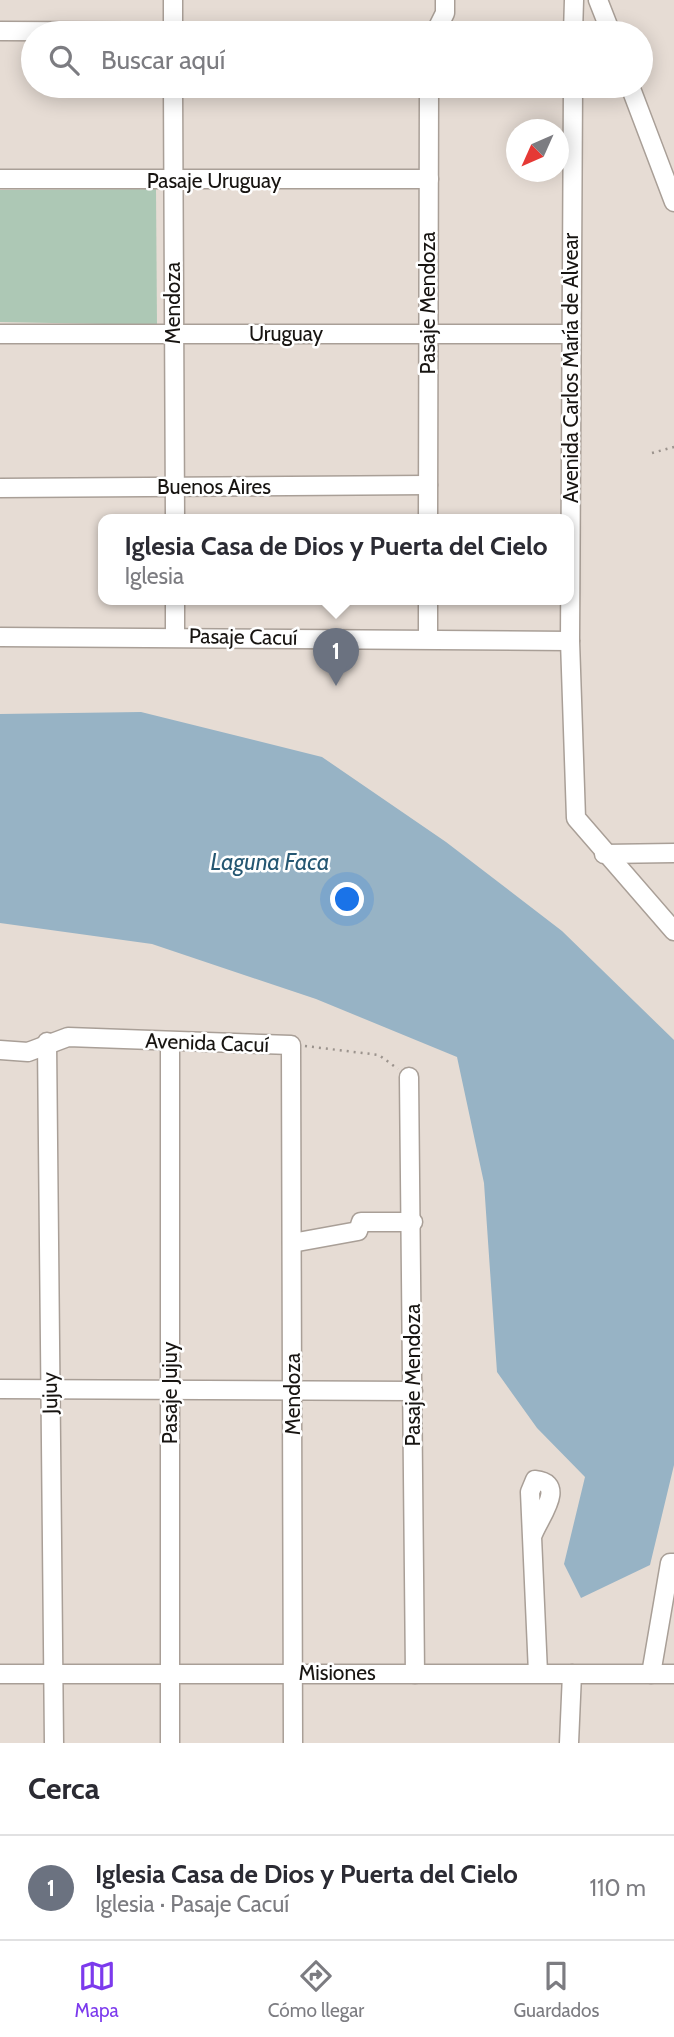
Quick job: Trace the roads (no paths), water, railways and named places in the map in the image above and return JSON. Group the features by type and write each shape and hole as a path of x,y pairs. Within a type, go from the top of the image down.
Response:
{"street":[{"path":"173,0 173,21"},
{"path":"441,21 445,13 445,0"},
{"path":"573,21 574,0"},
{"path":"598,0 606,21"},
{"path":"0,31 21,31"},
{"name":"Mendoza","path":"173,98 175,514"},
{"name":"Pasaje Mendoza","path":"428,514 429,98"},
{"name":"Avenida Carlos María de Alvear","path":"570,514 573,98"},
{"path":"635,98 674,202"},
{"name":"Pasaje Uruguay","path":"0,179 429,179"},
{"name":"Uruguay","path":"0,334 571,334"},
{"name":"Buenos Aires","path":"0,488 428,485"},
{"path":"175,605 175,636"},
{"path":"428,605 428,638"},
{"name":"Avenida Carlos María de Alvear","path":"570,605 576,818 604,854"},
{"name":"Pasaje Cacuí","path":"0,637 175,636 570,641"},
{"path":"604,854 674,853"},
{"path":"604,854 674,931"},
{"name":"Avenida Cacuí","path":"0,1050 28,1052 47,1042 68,1037 291,1045"},
{"name":"Jujuy","path":"47,1042 54,1743"},
{"name":"Pasaje Jujuy","path":"170,1042 170,1743"},
{"name":"Mendoza","path":"291,1045 293,1743"},
{"name":"Pasaje Mendoza","path":"410,1077 415,1674"},
{"path":"292,1244 358,1231 361,1222 413,1222"},
{"path":"0,1389 413,1391"},
{"path":"532,1537 538,1673"},
{"path":"651,1674 670,1563 674,1563"},
{"name":"Misiones","path":"0,1674 674,1674"},
{"path":"569,1743 572,1674"}],"water":[{"name":"Laguna Faca","path":"141,712 322,757 446,842 562,931 674,1040 674,1465 650,1565 581,1598 564,1564 585,1477 537,1428 497,1372 484,1183 457,1057 316,999 152,944 0,923 0,714"}],"place":[{"name":"Iglesia Casa de Dios y Puerta del Cielo","path":"336,686"}]}
